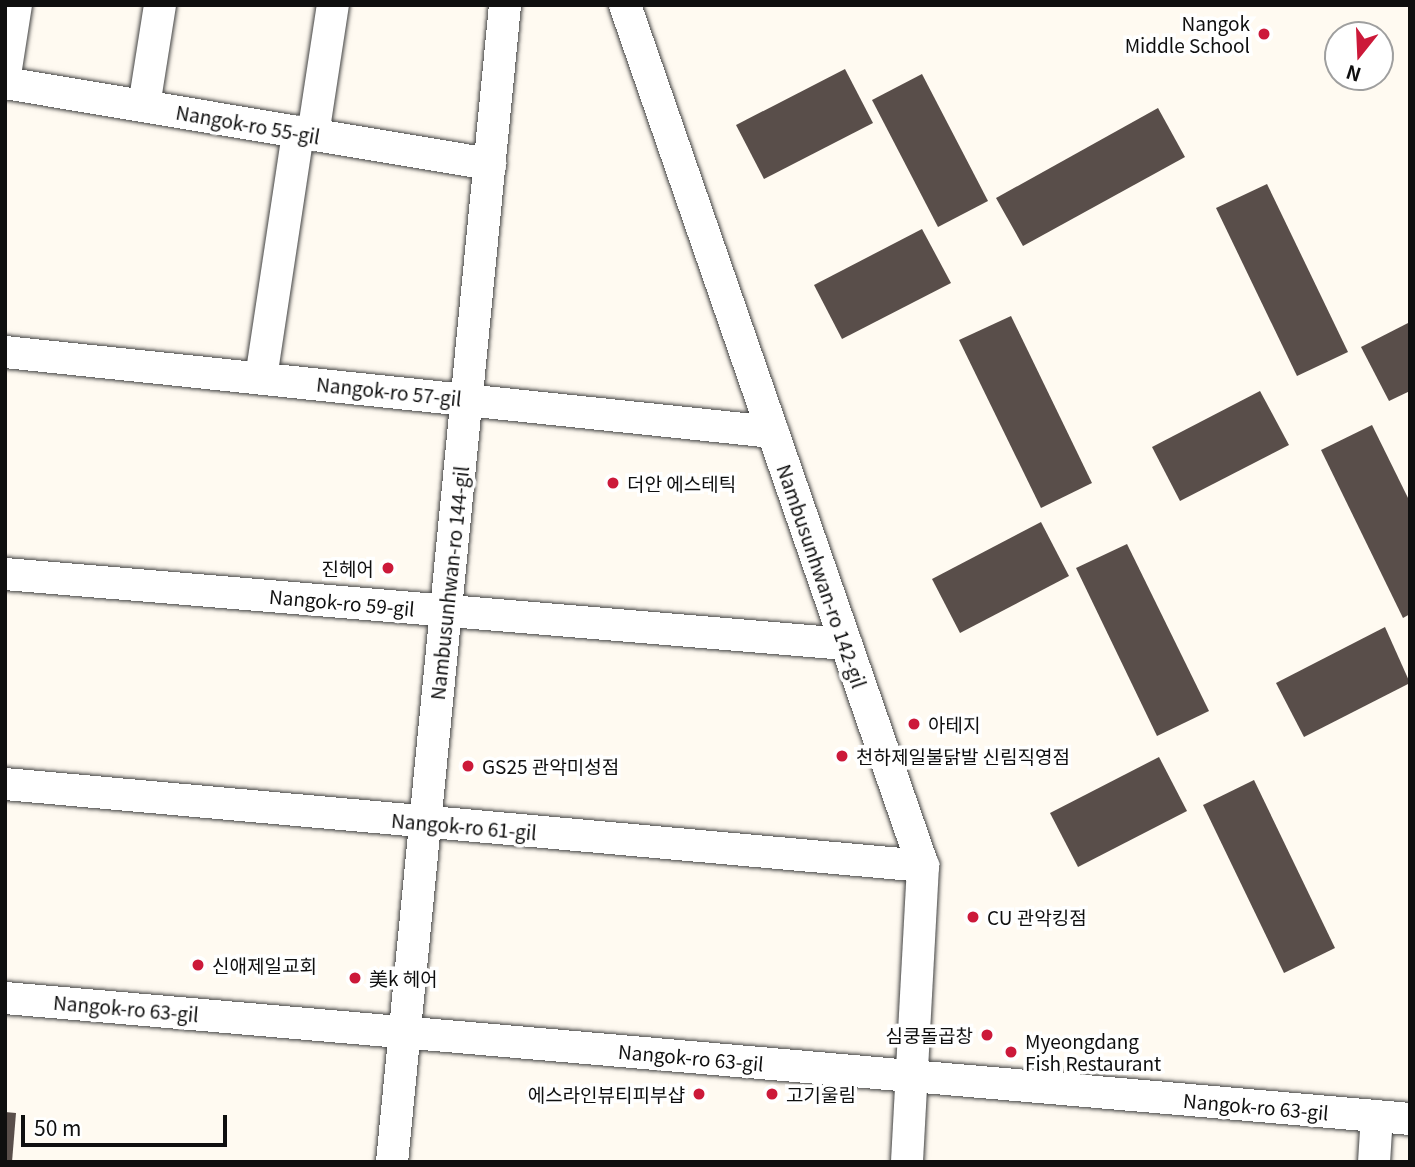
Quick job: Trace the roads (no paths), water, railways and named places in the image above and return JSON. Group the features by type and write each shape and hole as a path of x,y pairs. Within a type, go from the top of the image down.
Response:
{"street":[{"path":"5,75 16,5"},
{"path":"144,106 160,5"},
{"path":"261,378 305,133 333,5"},
{"name":"Nambusunhwan-ro 144-gil","path":"392,1162 505,5"},
{"name":"Nambusunhwan-ro 142-gil","path":"625,5 923,866 914,1076 907,1162"},
{"name":"Nangok-ro 55-gil","path":"5,83 490,164"},
{"name":"Nangok-ro 57-gil","path":"5,352 773,432"},
{"name":"Nangok-ro 59-gil","path":"5,574 846,644"},
{"name":"Nangok-ro 61-gil","path":"5,784 923,866"},
{"name":"Nangok-ro 63-gil","path":"5,998 1410,1119"},
{"path":"1374,1162 1377,1116"}],"place":[{"name":"Nangok Middle School","path":"1264,34"},
{"name":"더안 에스테틱","path":"613,483"},
{"name":"진헤어","path":"388,568"},
{"name":"아테지","path":"914,724"},
{"name":"천하제일불닭발 신림직영점","path":"842,756"},
{"name":"GS25 관악미성점","path":"468,766"},
{"name":"CU 관악킹점","path":"973,917"},
{"name":"신애제일교회","path":"198,965"},
{"name":"美k 헤어","path":"355,978"},
{"name":"심쿵돌곱창","path":"987,1035"},
{"name":"Myeongdang Fish Restaurant","path":"1011,1052"},
{"name":"에스라인뷰티피부샵","path":"699,1094"},
{"name":"고기울림","path":"772,1094"}]}
